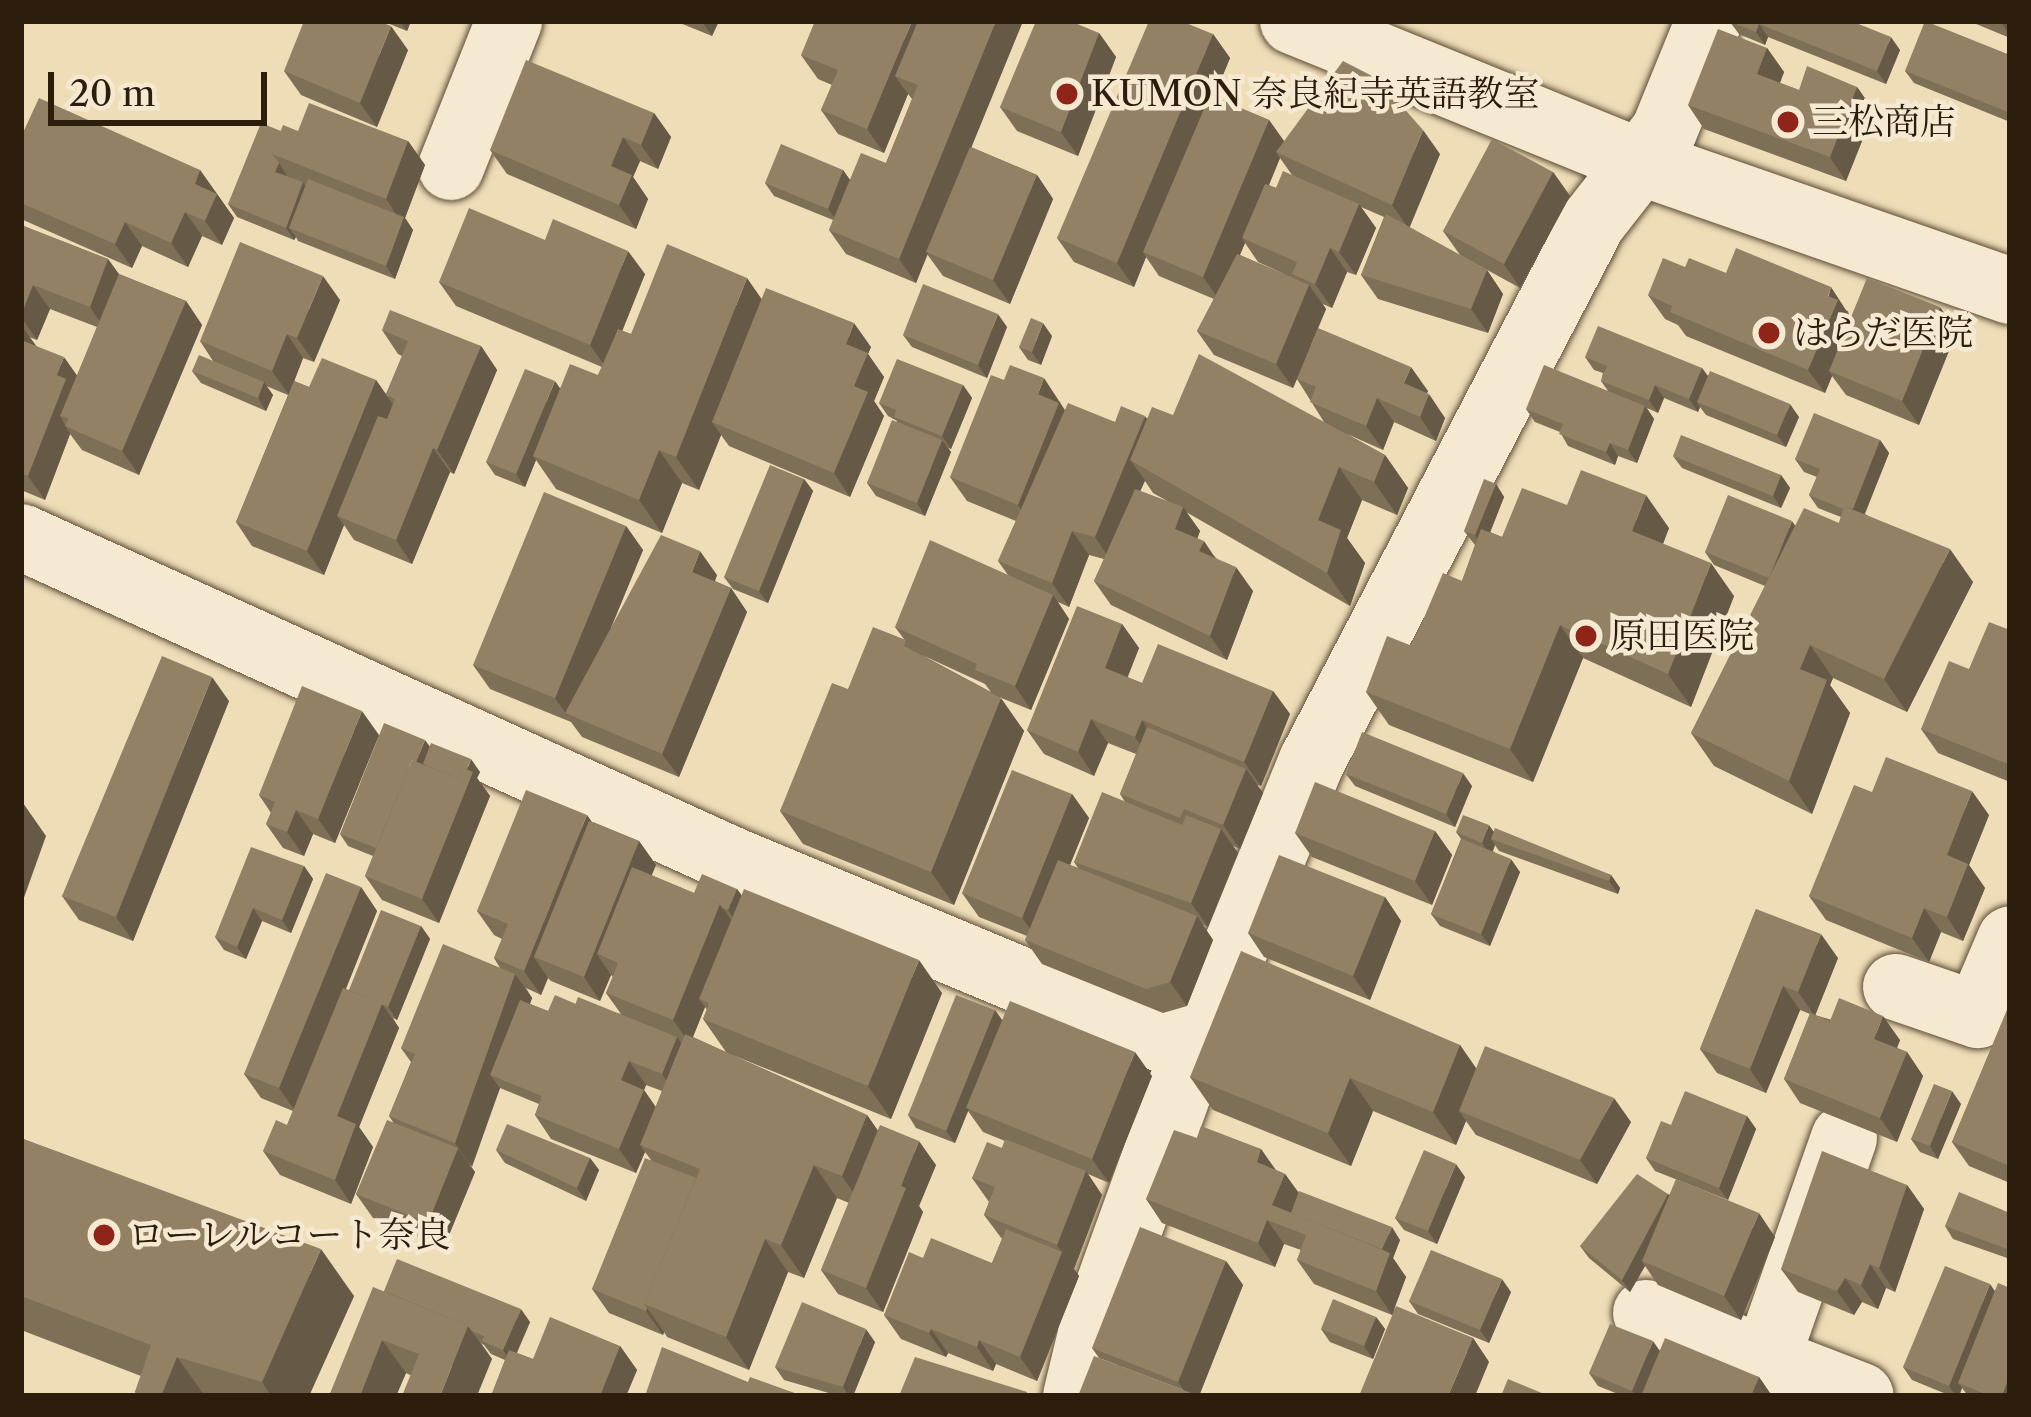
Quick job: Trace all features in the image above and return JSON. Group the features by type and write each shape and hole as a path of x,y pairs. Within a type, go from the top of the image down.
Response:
{"street":[{"path":"451,166 509,21"},
{"path":"1293,21 1640,162 2010,291"},
{"path":"1076,1396 1091,1334 1193,1052 1312,761 1593,222 1664,131 1708,21"},
{"path":"21,537 733,860 1193,1052"},
{"path":"1896,986 1978,1015 2010,940"},
{"path":"1767,1358 1844,1138"},
{"path":"1646,1313 1861,1396"}],"building":[{"path":"304,21 378,21 391,26 360,103 284,71"},
{"path":"815,21 912,21 867,129 821,110 838,70 801,55"},
{"path":"918,21 996,21 899,259 829,230 861,153 886,163 918,85 895,76"},
{"path":"1036,21 1070,21 1099,33 1061,132 1000,107"},
{"path":"1149,21 1181,21 1213,34 1117,263 1057,238"},
{"path":"1851,21 1891,37 1877,71 1759,24 1756,32 1730,22"},
{"path":"1925,21 2010,55 2008,112 1905,71"},
{"name":"三松商店","path":"1718,29 1767,48 1757,74 1799,90 1807,66 1857,87 1830,157 1688,105"},
{"path":"526,60 654,113 641,145 623,137 611,166 632,175 619,205 490,150"},
{"path":"1343,61 1378,79 1423,130 1392,205 1276,152"},
{"path":"1210,95 1269,120 1203,277 1143,252"},
{"path":"39,98 200,170 195,184 217,194 205,221 185,212 171,243 125,222 115,244 21,203 21,137"},
{"path":"309,103 408,141 386,199 272,154 283,125 298,131"},
{"path":"261,123 281,131 272,154 279,163 275,172 303,182 286,228 228,204"},
{"path":"1492,139 1553,172 1504,264 1443,231"},
{"path":"781,144 843,170 828,209 765,183"},
{"path":"970,147 1037,175 993,280 926,252"},
{"path":"1283,171 1359,204 1339,252 1330,248 1315,284 1292,274 1297,262 1242,238 1265,184 1276,188"},
{"path":"308,179 404,217 386,266 289,228"},
{"path":"469,208 545,240 553,219 628,251 590,345 439,282"},
{"path":"1386,214 1487,270 1471,309 1361,275"},
{"path":"21,225 108,259 90,307 33,285 21,314"},
{"path":"240,242 323,276 297,338 287,334 272,371 200,341"},
{"path":"667,244 747,278 676,457 659,450 639,500 533,456 570,364 598,375 618,329 631,334"},
{"name":"はらだ医院","path":"1736,248 1831,287 1828,296 1838,300 1808,370 1670,312 1672,306 1648,295 1663,258 1685,267 1689,258 1726,273"},
{"path":"1237,254 1309,285 1276,364 1197,331"},
{"path":"119,274 186,301 122,451 65,426 69,419 60,416"},
{"path":"1867,278 1940,307 1902,401 1829,371"},
{"path":"923,284 998,314 978,365 903,335"},
{"path":"766,288 854,323 846,344 868,353 854,386 868,392 834,473 712,422"},
{"path":"390,310 481,346 396,540 337,516 378,416 387,419 395,399 386,395 408,341 382,330"},
{"path":"1031,318 1043,323 1032,352 1019,347"},
{"path":"1598,326 1702,368 1689,399 1655,385 1649,400 1601,381 1607,366 1585,357"},
{"path":"1318,328 1411,367 1404,383 1429,394 1420,417 1377,398 1366,426 1310,402 1316,387 1297,379"},
{"path":"21,340 64,357 57,375 66,379 28,476 21,473"},
{"path":"1199,354 1385,455 1374,482 1339,467 1318,520 1341,530 1327,573 1130,460 1152,407 1173,415"},
{"path":"199,355 264,382 258,398 192,371"},
{"path":"322,358 376,380 307,551 236,522 294,381 309,387"},
{"path":"897,359 963,385 942,436 894,417 896,410 879,403"},
{"path":"1010,365 1044,378 1038,394 1059,403 1018,505 950,477 991,375 1004,380"},
{"path":"1544,365 1645,406 1628,450 1610,443 1606,452 1559,434 1563,424 1526,409"},
{"path":"525,369 555,381 516,474 486,462"},
{"path":"1710,371 1790,404 1777,435 1697,402"},
{"path":"1068,403 1115,422 1121,406 1145,416 1095,537 1072,531 1052,583 998,561"},
{"path":"1814,413 1880,440 1853,509 1809,495 1820,469 1795,459"},
{"path":"892,420 942,440 917,503 867,483"},
{"path":"1681,435 1781,475 1773,496 1673,456"},
{"path":"770,465 804,479 759,591 724,577"},
{"name":"原田医院","path":"1581,470 1646,495 1632,531 1711,563 1668,674 1560,625 1510,749 1366,692 1387,636 1412,646 1443,573 1462,581 1481,529 1502,537 1522,488 1567,505"},
{"path":"1484,479 1496,484 1475,535 1464,531"},
{"path":"1135,489 1183,507 1175,529 1204,541 1199,551 1236,567 1210,636 1094,581"},
{"path":"544,492 626,526 555,698 473,665"},
{"path":"1728,495 1792,521 1769,578 1705,552"},
{"path":"1844,506 1950,549 1884,679 1810,645 1800,669 1827,680 1789,781 1691,733 1804,508 1839,523"},
{"path":"661,535 700,551 692,572 731,588 662,754 565,713"},
{"path":"930,540 1053,595 1015,686 895,627"},
{"path":"1077,606 1122,624 1105,668 1142,683 1158,644 1273,691 1244,762 1142,720 1135,737 1091,719 1078,752 1027,730"},
{"path":"1989,622 2010,630 2010,765 1921,729 1949,661 1969,669"},
{"path":"873,627 906,640 904,646 1001,698 931,872 780,811 832,683 848,689"},
{"path":"162,656 212,677 116,917 62,896"},
{"path":"302,686 362,711 318,819 296,810 287,832 266,824 275,802 259,795"},
{"path":"384,723 425,740 376,848 340,834"},
{"path":"1147,727 1246,769 1223,825 1184,809 1180,818 1120,794"},
{"path":"1362,732 1463,773 1446,814 1346,774"},
{"path":"431,743 471,759 467,769 462,767 457,778 423,764"},
{"path":"1886,757 1972,791 1947,855 1968,864 1947,917 1924,908 1912,938 1809,896 1854,785 1872,792"},
{"path":"412,760 457,778 462,767 473,772 422,899 365,876"},
{"path":"1012,770 1072,794 1022,918 962,893"},
{"path":"1315,782 1435,831 1415,881 1295,833"},
{"path":"526,790 587,815 524,971 494,958 508,924 477,911"},
{"path":"1102,792 1182,825 1186,815 1221,829 1191,903 1074,862"},
{"path":"1463,815 1489,825 1482,843 1456,832"},
{"path":"589,821 639,841 584,977 534,957"},
{"path":"1495,828 1611,875 1609,881 1491,839"},
{"path":"1462,839 1511,859 1481,934 1431,914"},
{"path":"251,847 304,866 282,920 253,908 237,947 215,937"},
{"path":"1279,855 1385,897 1353,976 1248,933"},
{"path":"1058,860 1197,916 1170,982 1146,989 1025,940"},
{"path":"632,867 720,904 673,1020 606,993 618,963 597,954"},
{"path":"326,873 361,887 279,1088 244,1074"},
{"path":"702,874 737,889 728,910 694,893"},
{"path":"744,889 919,960 868,1086 703,1019 709,1003 699,999"},
{"path":"1756,909 1821,934 1798,992 1783,986 1750,1069 1700,1049"},
{"path":"381,910 421,926 388,1007 349,990"},
{"path":"443,944 515,974 455,1143 389,1116 415,1054 401,1048"},
{"path":"1241,951 1460,1045 1433,1112 1350,1078 1328,1133 1190,1077"},
{"path":"343,988 382,1004 337,1116 356,1124 335,1180 263,1151 276,1120 287,1125"},
{"path":"555,995 576,1004 542,1096 490,1075 520,1000 548,1011"},
{"path":"956,995 995,1010 946,1131 908,1115"},
{"path":"578,997 677,1037 662,1074 629,1061 621,1080 644,1090 619,1149 535,1115"},
{"path":"1839,998 1883,1016 1874,1039 1907,1052 1880,1118 1784,1079 1810,1013 1830,1021"},
{"path":"1010,1001 1135,1052 1092,1159 966,1108"},
{"path":"2010,1003 2010,1166 1952,1142"},
{"path":"685,1034 867,1115 842,1176 814,1165 781,1245 765,1239 726,1337 644,1304 700,1169 640,1145"},
{"path":"1485,1046 1614,1098 1580,1160 1459,1111"},
{"path":"1934,1084 1952,1091 1930,1146 1911,1139"},
{"path":"1685,1091 1747,1116 1719,1188 1646,1158 1661,1121 1671,1125"},
{"path":"387,1120 458,1148 428,1223 356,1194"},
{"path":"507,1124 590,1158 577,1188 496,1150"},
{"path":"880,1125 919,1141 901,1186 906,1188 866,1288 821,1270"},
{"path":"1201,1126 1261,1149 1257,1162 1285,1174 1272,1205 1390,1253 1376,1291 1297,1260 1306,1235 1267,1220 1258,1243 1146,1199 1174,1130 1197,1138"},
{"name":"ローレルコート奈良","path":"21,1138 321,1249 262,1382 177,1357 161,1396 144,1396 135,1392 151,1345 21,1296"},
{"path":"1005,1139 1086,1171 1057,1245 984,1215 995,1187 972,1178 987,1142 1002,1148"},
{"path":"1424,1150 1456,1164 1428,1231 1395,1218"},
{"path":"1822,1151 1907,1185 1879,1268 1870,1264 1861,1285 1845,1278 1837,1291 1781,1269"},
{"path":"645,1158 696,1178 644,1304 646,1311 592,1289"},
{"path":"1637,1174 1668,1194 1622,1280 1580,1246"},
{"path":"1676,1179 1759,1213 1724,1296 1642,1261"},
{"path":"1299,1191 1392,1227 1382,1249 1291,1213"},
{"path":"1959,1192 2010,1213 2010,1250 1945,1226"},
{"path":"1140,1227 1226,1261 1178,1382 1092,1348"},
{"path":"1006,1229 1062,1252 1020,1357 979,1340 977,1347 884,1315 909,1252 923,1258 931,1238 992,1263"},
{"path":"1431,1250 1502,1279 1480,1330 1409,1301"},
{"path":"397,1259 521,1309 503,1350 482,1341 484,1336 468,1326 384,1291"},
{"path":"1945,1266 1990,1284 1949,1386 1903,1367"},
{"path":"1998,1283 2010,1288 2010,1374 2002,1396 1990,1396 1958,1383"},
{"path":"373,1287 468,1326 440,1396 402,1396 419,1354 382,1340 360,1396 329,1396"},
{"path":"1333,1299 1376,1317 1364,1346 1321,1329"},
{"path":"802,1302 866,1329 843,1387 775,1367"},
{"path":"1396,1306 1473,1338 1448,1396 1359,1396"},
{"path":"550,1317 620,1346 600,1396 491,1396 509,1350 533,1359"},
{"path":"1610,1324 1653,1341 1632,1391 1589,1373"},
{"path":"1665,1338 1759,1377 1751,1396 1641,1396"},
{"path":"662,1347 748,1382 750,1377 803,1396 645,1396"},
{"path":"1094,1356 1199,1396 1078,1396"},
{"path":"915,1357 1027,1392 1026,1396 899,1396"},
{"path":"1508,1379 1549,1396 1501,1396"}],"place":[{"name":"KUMON 奈良紀寺英語教室","path":"1067,94"},
{"name":"三松商店","path":"1788,122"},
{"name":"はらだ医院","path":"1769,333"},
{"name":"原田医院","path":"1586,636"},
{"name":"ローレルコート奈良","path":"104,1235"}]}
